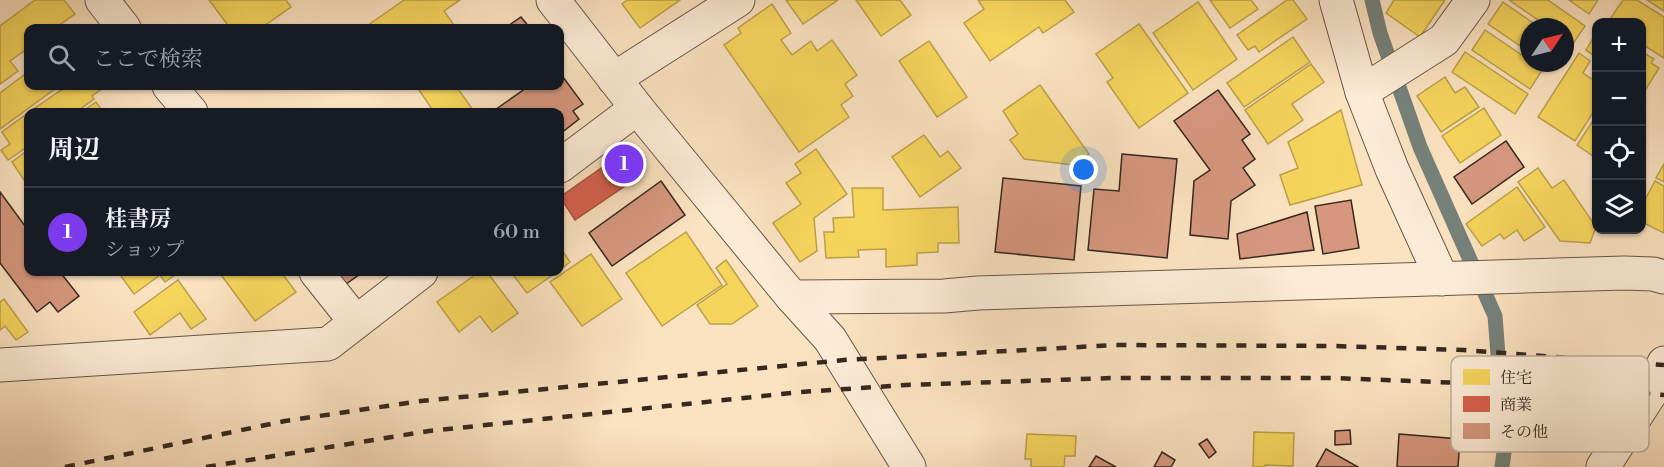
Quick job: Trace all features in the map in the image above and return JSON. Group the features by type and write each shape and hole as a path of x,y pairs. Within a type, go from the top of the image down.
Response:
{"street":[{"path":"102,0 121,24"},
{"path":"553,0 637,108 792,297 830,339 909,467"},
{"path":"614,78 738,0"},
{"path":"1336,0 1371,86 1392,169 1468,278"},
{"path":"1371,86 1444,40 1473,0"},
{"path":"172,90 187,108"},
{"path":"564,163 637,108"},
{"path":"792,297 944,296 978,293 1624,273 1653,274 1664,277"},
{"path":"319,276 355,321"},
{"path":"0,365 328,344 416,276"},
{"path":"1649,396 1664,363"},
{"path":"1603,467 1613,452"}],"building: 住宅":[{"path":"35,0 64,0 75,14 61,24 24,24 24,51 10,61 18,71 0,84 0,26"},
{"path":"209,0 286,0 291,7 267,24 227,24"},
{"path":"404,0 460,0 444,11 453,24 370,24"},
{"path":"627,0 680,0 640,28 622,4"},
{"path":"786,0 838,0 803,24"},
{"path":"856,0 900,0 911,15 881,36"},
{"path":"978,0 1065,0 1074,12 1043,33 1039,27 990,61 964,23 984,9"},
{"path":"1210,0 1251,0 1258,9 1230,28"},
{"path":"1287,0 1293,0 1307,19 1259,52 1255,46 1248,50 1237,35"},
{"path":"1394,0 1445,0 1420,37 1386,13"},
{"path":"1509,0 1548,0 1574,18 1535,18"},
{"path":"1569,0 1598,0 1589,14"},
{"path":"1623,0 1637,0 1664,17 1664,58 1646,47 1646,18 1611,18"},
{"path":"1647,0 1664,0 1664,11"},
{"path":"1198,2 1237,59 1193,90 1153,33"},
{"path":"1503,2 1526,18 1520,18 1520,46 1488,24"},
{"path":"772,4 791,33 781,40 792,55 811,41 817,51 832,40 857,75 845,84 853,96 841,105 849,117 799,152 724,45 741,33 738,28"},
{"path":"1574,18 1585,26 1574,42"},
{"path":"1139,24 1188,93 1139,128 1107,82 1113,78 1096,54"},
{"path":"1485,30 1520,54 1520,72 1541,72 1530,89 1472,50"},
{"path":"1293,37 1310,62 1244,107 1227,83"},
{"path":"1592,40 1592,54 1586,50"},
{"path":"929,41 967,97 937,117 899,61"},
{"path":"1465,52 1528,94 1515,114 1452,72"},
{"path":"1579,53 1590,61 1583,73 1592,79 1592,114 1575,141 1538,117 1567,72 1574,72 1574,61"},
{"path":"1646,54 1654,59 1651,63 1659,68 1646,89"},
{"path":"1311,64 1324,82 1292,104 1303,120 1268,144 1245,110"},
{"path":"24,75 24,90 54,90 29,108 24,108 24,112 0,129 0,93"},
{"path":"1445,77 1455,93 1465,87 1479,107 1441,132 1417,96"},
{"path":"1040,85 1089,154 1074,165 1024,159 1010,140 1018,134 1003,111"},
{"path":"61,90 100,90 92,96 94,99 82,108 35,108"},
{"path":"419,90 459,90 472,108 431,108"},
{"path":"96,102 100,108 88,108"},
{"path":"1484,108 1501,135 1460,163 1442,136"},
{"path":"1341,110 1362,185 1290,205 1280,175 1298,168 1288,142"},
{"path":"24,116 24,149 8,160 1,150 10,144 2,132"},
{"path":"1592,122 1592,155 1577,145"},
{"path":"924,135 940,157 948,151 961,168 920,197 892,157"},
{"path":"816,149 847,194 814,218 817,251 800,262 773,223 801,204 786,183 801,173 795,164"},
{"path":"24,153 24,180 12,162"},
{"path":"1664,164 1664,182 1656,178"},
{"path":"1538,168 1552,188 1564,180 1592,221 1593,234 1590,243 1560,241 1518,182"},
{"path":"1655,181 1664,186 1664,233 1646,224 1646,198"},
{"path":"1517,187 1545,227 1524,241 1517,230 1504,239 1500,234 1482,246 1466,224"},
{"path":"852,188 883,188 883,210 958,207 959,243 938,243 938,252 917,253 917,265 886,267 886,249 858,250 859,257 826,258 824,232 834,232 833,218 854,217"},
{"path":"686,232 722,285 662,326 626,273"},
{"path":"564,253 570,262 564,267"},
{"path":"591,254 622,299 582,326 550,282 559,276 564,276 564,272"},
{"path":"726,260 758,306 732,324 710,324 697,305 727,284 716,268"},
{"path":"121,276 159,276 134,294"},
{"path":"161,276 173,276 165,282"},
{"path":"222,276 284,276 296,292 255,321"},
{"path":"473,276 490,276 518,313 492,332 480,316 459,332 437,302"},
{"path":"514,276 551,276 527,293"},
{"path":"178,280 206,319 191,329 180,313 150,335 134,312"},
{"path":"4,299 28,332 16,340 5,326 0,330 0,302"},
{"path":"1254,432 1294,433 1293,466 1253,467"},
{"path":"1027,434 1076,436 1075,456 1065,456 1064,467 1031,467 1031,459 1025,459"}],"building: 商業":[{"path":"627,150 644,173 575,220 564,203 564,194"}],"building: その他":[{"path":"521,17 527,24 511,24"},
{"path":"564,78 583,104 573,111 579,119 564,131 564,108 498,108 523,90 564,90"},
{"path":"1218,90 1250,134 1242,140 1255,159 1243,168 1255,185 1231,201 1228,239 1190,235 1194,181 1210,170 1174,121"},
{"path":"1506,141 1524,167 1472,204 1454,177"},
{"path":"1122,154 1177,159 1167,258 1088,250 1094,189 1119,191"},
{"path":"1003,178 1081,186 1074,260 995,252"},
{"path":"661,181 685,215 612,266 589,233"},
{"path":"0,192 24,225 24,276 63,276 79,296 58,312 50,302 37,312 0,263"},
{"path":"1351,200 1359,248 1323,254 1315,206"},
{"path":"1307,212 1314,250 1240,259 1237,234"},
{"path":"340,276 357,276 346,284"},
{"path":"1350,430 1351,444 1335,445 1335,431"},
{"path":"1399,434 1451,438 1451,452 1459,452 1458,467 1397,467"},
{"path":"1207,439 1216,452 1209,458 1199,444"},
{"path":"1326,449 1358,467 1316,467"},
{"path":"1162,452 1175,460 1171,467 1154,467"},
{"path":"1096,456 1116,467 1089,467"}],"waterway":[{"path":"1372,0 1380,33 1420,147 1495,316 1498,356"},
{"path":"1502,467 1504,452"}],"railway":[{"path":"65,467 285,421 421,401 844,360 1115,345 1334,346 1464,350 1544,356"},
{"path":"1649,364 1664,365"},
{"path":"206,467 429,431 801,392 906,385 1114,378 1334,378 1451,383"},
{"path":"1649,394 1664,395"}],"place":[{"name":"桂書房","path":"624,164"}]}
